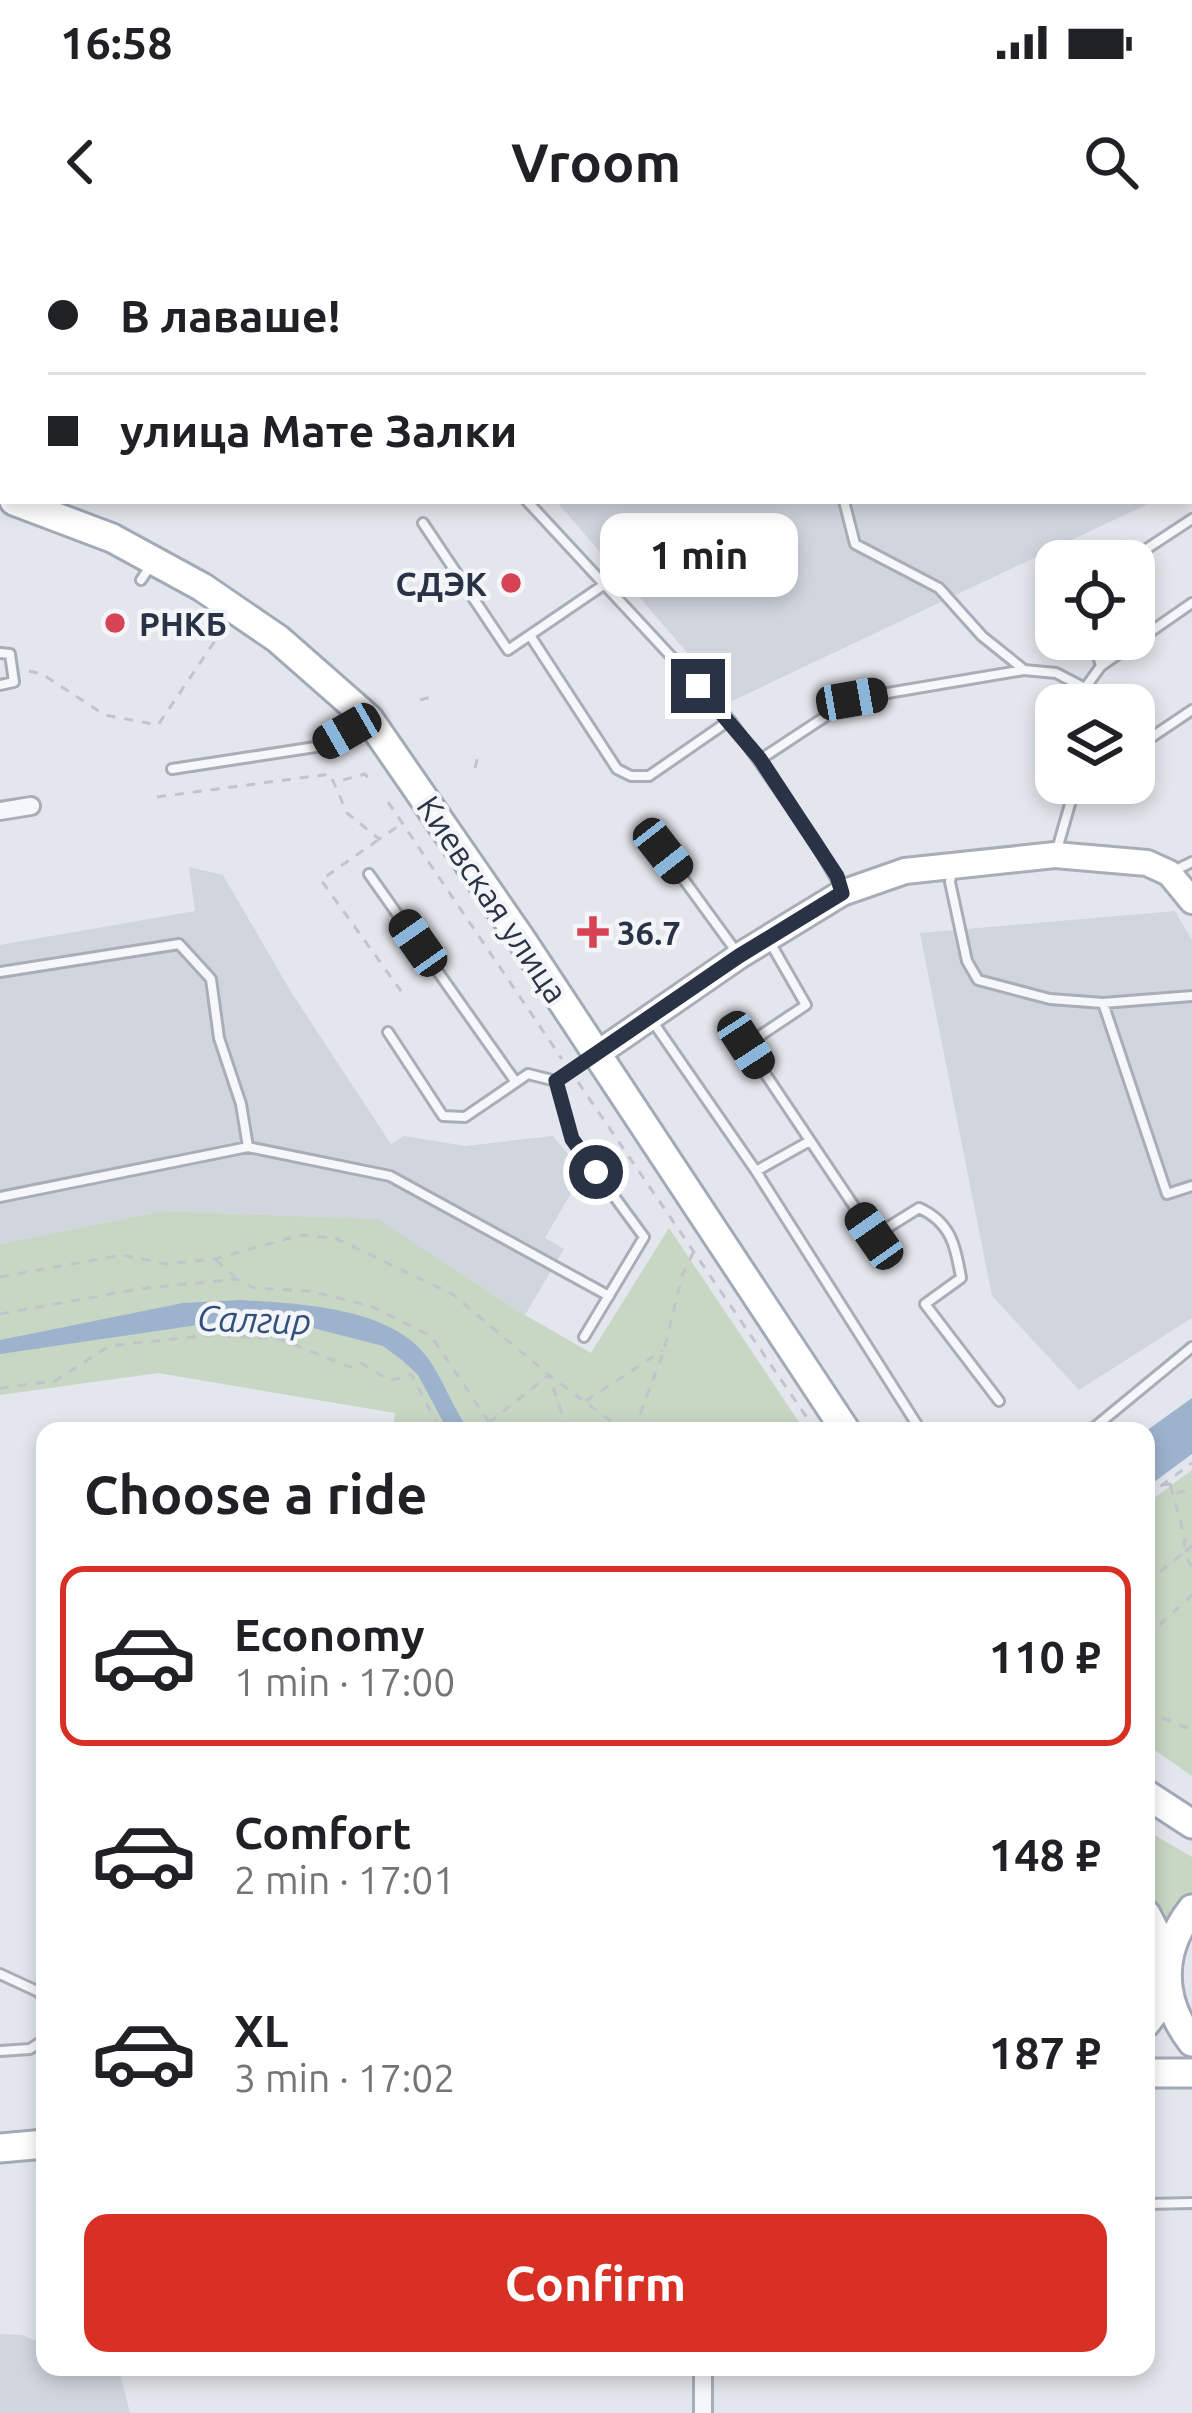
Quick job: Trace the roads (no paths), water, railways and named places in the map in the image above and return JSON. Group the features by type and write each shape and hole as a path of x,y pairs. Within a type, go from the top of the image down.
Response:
{"main road":[{"name":"Киевская улица","path":"20,504 261,626 369,719 840,1422"},
{"path":"597,1054 739,956 842,893 905,871 1055,855 1147,863 1181,868 1192,901"},
{"path":"1155,1800 1192,1824"},
{"path":"1192,1909 1162,1973 1192,2042"},
{"path":"1155,2073 1192,2073"},
{"path":"0,2148 36,2145"}],"street":[{"path":"0,811 31,806"},
{"path":"703,2376 703,2413"}],"lane":[{"path":"530,504 730,720 837,876 842,893"},
{"path":"845,504 855,544 939,587 982,636 1024,670"},
{"path":"1155,543 1192,519"},
{"path":"423,523 508,650 605,584"},
{"path":"1088,684 1101,667 1192,603"},
{"path":"531,637 617,769 631,776 649,776 730,720"},
{"path":"0,653 10,654 14,682 0,685"},
{"path":"1099,660 1101,667"},
{"path":"760,759 852,699 1024,670 1056,673 1077,684"},
{"path":"1155,735 1192,710"},
{"path":"172,769 322,746 369,719"},
{"path":"1055,855 1070,804"},
{"path":"663,851 739,956"},
{"path":"954,864 950,881 954,902 967,961 978,980 1050,999 1103,1003 1192,996"},
{"path":"369,874 514,1081"},
{"path":"767,938 806,1006 746,1045 874,1236 919,1208 933,1214 954,1238 961,1278 926,1304 999,1401"},
{"path":"0,972 179,944 211,980 219,1039 241,1104 248,1148"},
{"path":"1103,1003 1167,1194 1192,1186"},
{"path":"649,1016 756,1171 915,1422"},
{"path":"388,1032 443,1116 465,1117 528,1074 556,1081"},
{"path":"556,1081 597,1054"},
{"path":"556,1081 572,1139 644,1237 584,1337"},
{"path":"756,1171 808,1142"},
{"path":"0,1197 248,1148 390,1177 609,1297"},
{"path":"1101,1422 1192,1347"},
{"path":"0,1974 36,1991"},
{"path":"0,2051 36,2044"},
{"path":"1155,2204 1192,2203"}],"water":[{"name":"Салгир","path":"183,1303 287,1303 341,1311 390,1327 427,1357 464,1422 443,1422 418,1375 383,1346 313,1328 232,1320 0,1354 0,1340"},
{"path":"1192,1398 1192,1454 1155,1481 1155,1425"}],"place":[{"name":"СДЭК","path":"511,583"},
{"name":"РНКБ","path":"115,623"},
{"name":"36.7","path":"593,932"}]}
